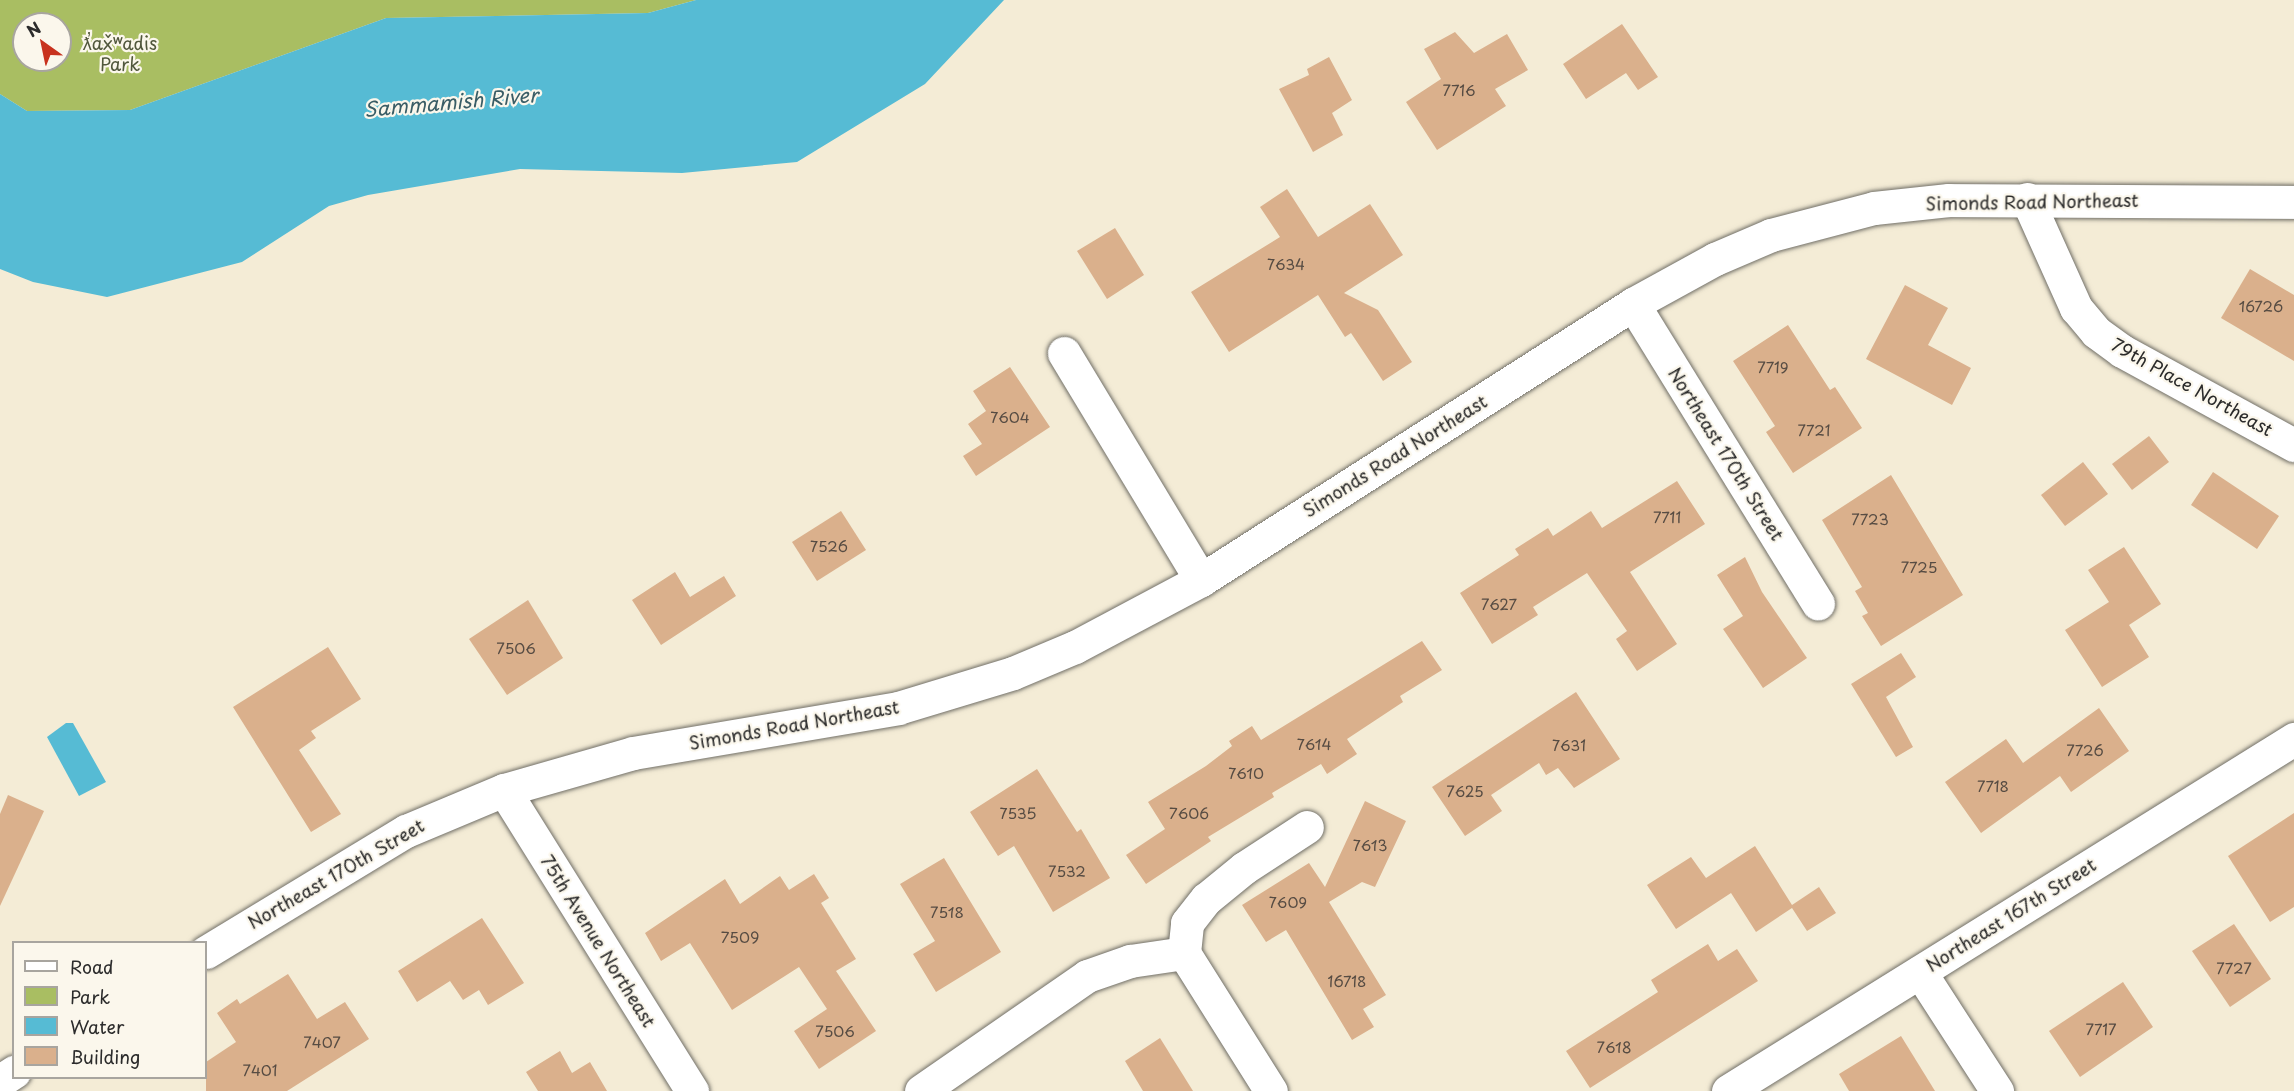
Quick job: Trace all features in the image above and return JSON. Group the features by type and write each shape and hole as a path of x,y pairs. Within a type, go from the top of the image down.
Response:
{"street":[{"name":"79th Place Northeast","path":"2027,199 2076,308 2096,332 2122,351 2294,445"},
{"name":"Simonds Road Northeast","path":"504,790 633,753 857,717 940,696 1013,673 1075,647 1201,580 1633,304 1715,259 1771,235 1820,220 1874,208 1949,200 2294,201"},
{"name":"Northeast 170th Street","path":"1633,304 1818,604"},
{"path":"1064,353 1201,580"},
{"name":"Northeast 167th Street","path":"1728,1091 1920,972 2290,750"},
{"name":"Northeast 170th Street","path":"207,951 406,831 504,790"},
{"name":"75th Avenue Northeast","path":"504,790 692,1091"},
{"path":"1271,1091 1184,953 1187,922 1206,899 1244,868 1307,827"},
{"path":"921,1091 1087,976 1130,960 1184,953"},
{"path":"1920,972 1997,1091"}],"green space":[{"name":"ƛ̕ax̌ʷadis Park","path":"0,0 696,0 648,13 386,18 130,110 27,111 0,94"}],"water":[{"name":"Sammamish River","path":"696,0 1004,0 925,84 797,162 682,173 520,169 368,195 329,206 242,262 107,297 33,282 0,269 0,94 27,111 130,110 386,18 648,13"},
{"path":"66,723 73,723 106,782 79,796 47,737"}],"building":[{"path":"1622,24 1658,77 1638,90 1626,73 1586,99 1563,64"},
{"path":"1455,32 1474,53 1507,34 1528,70 1495,89 1506,106 1437,150 1406,102 1441,79 1424,49"},
{"path":"1329,57 1352,100 1332,113 1343,135 1313,152 1279,89 1309,75 1307,69"},
{"path":"1287,189 1318,237 1370,204 1403,255 1344,293 1378,310 1412,362 1383,381 1351,333 1345,337 1318,295 1229,352 1191,292 1280,237 1260,207"},
{"path":"1115,228 1144,275 1107,299 1077,251"},
{"path":"2250,269 2294,295 2294,361 2221,318"},
{"path":"1905,285 1948,308 1928,345 1971,368 1952,405 1866,359"},
{"path":"1788,325 1830,390 1835,387 1862,428 1793,473 1766,432 1775,426 1733,361"},
{"path":"1010,367 1050,427 976,476 963,456 982,444 968,424 986,411 973,391"},
{"path":"2149,436 2169,462 2132,490 2112,464"},
{"path":"2083,462 2108,494 2065,526 2041,495"},
{"path":"2213,472 2279,516 2257,549 2191,505"},
{"path":"1891,475 1963,595 1881,646 1862,616 1868,613 1855,591 1862,587 1822,520"},
{"path":"1677,481 1705,524 1630,572 1677,644 1637,671 1616,639 1627,631 1587,573 1533,607 1538,615 1492,644 1460,593 1519,555 1515,549 1548,528 1553,536 1591,511 1602,528"},
{"path":"841,511 866,550 817,581 792,542"},
{"path":"2124,547 2161,604 2129,625 2149,657 2102,687 2065,630 2109,602 2088,570"},
{"path":"1745,557 1762,592 1807,658 1763,688 1723,629 1743,616 1717,575"},
{"path":"675,572 690,597 724,576 736,596 661,645 632,600"},
{"path":"528,600 563,658 507,695 469,639"},
{"path":"1422,641 1442,670 1400,696 1403,702 1347,739 1357,754 1327,774 1321,764 1272,793 1274,797 1208,837 1211,841 1146,884 1126,855 1165,829 1148,802 1206,766 1232,746 1229,741 1252,726 1261,740"},
{"path":"328,647 361,699 311,731 316,738 299,750 341,814 311,832 233,707"},
{"path":"1901,653 1916,677 1886,697 1913,747 1896,757 1851,684"},
{"path":"1576,692 1620,759 1574,788 1558,768 1546,775 1539,763 1491,795 1502,811 1465,836 1432,787"},
{"path":"2099,708 2129,751 2071,792 2060,776 1981,833 1945,782 2006,739 2023,763"},
{"path":"1037,769 1077,832 1081,829 1110,878 1053,912 1014,846 998,856 970,812"},
{"path":"8,795 44,811 0,906 0,814"},
{"path":"1365,801 1406,821 1375,887 1362,882 1329,902 1386,995 1363,1009 1374,1027 1352,1040 1286,930 1266,942 1242,905 1309,863 1325,887"},
{"path":"2294,813 2294,907 2270,922 2228,856"},
{"path":"1755,846 1792,905 1819,887 1836,913 1807,931 1792,908 1756,932 1731,893 1676,929 1647,885 1691,857 1706,878"},
{"path":"944,858 1001,952 936,992 913,954 935,941 900,884"},
{"path":"814,874 829,898 821,903 856,959 836,971 876,1031 819,1069 794,1031 827,1009 799,967 732,1010 690,943 661,961 645,933 725,879 740,904 780,876 789,890"},
{"path":"482,918 524,983 488,1005 479,990 463,1000 450,981 417,1002 398,971"},
{"path":"2234,924 2271,979 2230,1007 2192,951"},
{"path":"1708,944 1718,961 1737,949 1758,981 1590,1088 1566,1051 1658,992 1651,980"},
{"path":"288,974 317,1019 345,1002 369,1039 287,1091 206,1091 207,1061 236,1042 217,1013 237,999 240,1004"},
{"path":"2123,982 2153,1027 2080,1077 2049,1031"},
{"path":"1901,1036 1935,1091 1849,1091 1839,1074"},
{"path":"1160,1038 1193,1091 1143,1091 1125,1061"},
{"path":"560,1051 572,1073 590,1062 607,1091 538,1091 526,1072"}]}
